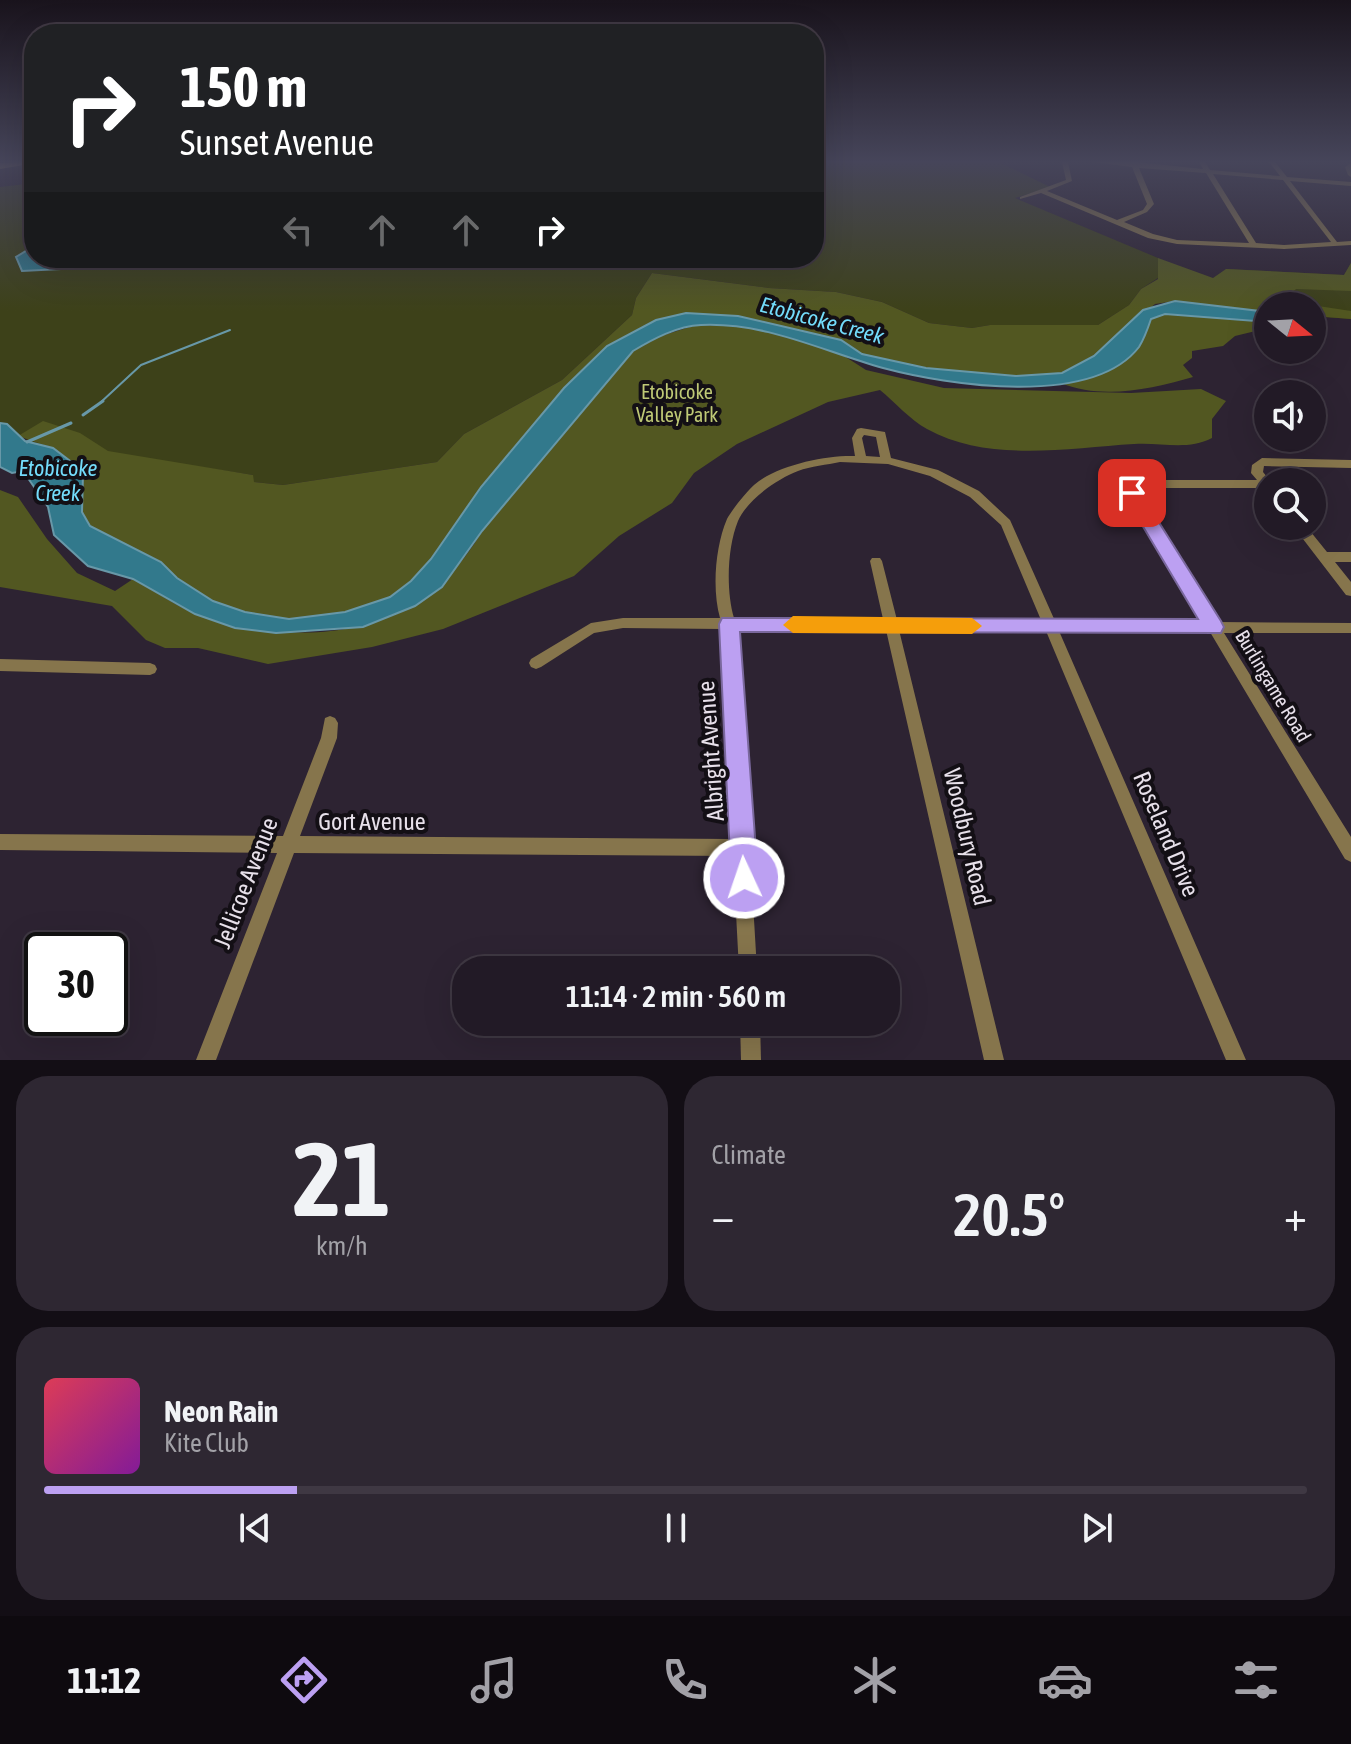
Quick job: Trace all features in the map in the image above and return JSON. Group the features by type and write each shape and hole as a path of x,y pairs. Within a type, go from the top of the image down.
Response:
{"street":[{"path":"1092,211 1177,242 1295,247 1334,241 1351,243"},
{"path":"1118,222 1144,211"},
{"path":"1233,211 1253,244"},
{"path":"1310,211 1334,241"},
{"path":"861,458 857,438 861,431 869,430 881,434 886,459"},
{"name":"Roseland Drive","path":"861,458 886,459 944,474 993,506 1006,523 1236,1060"},
{"name":"Albright Avenue","path":"747,956 729,624 724,611 723,542 735,513 761,485 809,464 861,458"},
{"path":"1257,468 1257,465 1269,462 1351,464"},
{"name":"Burlingame Road","path":"1254,485 1147,484 1134,488 1132,493 1351,853"},
{"path":"1310,540 1351,591"},
{"path":"1324,557 1351,557"},
{"name":"Woodbury Road","path":"876,561 994,1060"},
{"path":"536,663 591,628 623,623 1351,628"},
{"path":"1,666 150,669"},
{"name":"Jellicoe Avenue","path":"206,1060 329,738 330,723"},
{"name":"Gort Avenue","path":"0,842 743,848"},
{"path":"750,1036 751,1060"}],"green space":[{"path":"0,211 24,211 24,268 824,268 824,211 1047,211 1158,258 1158,278 1141,289 1129,305 1098,325 990,325 972,328 929,323 882,302 836,292 769,288 652,273 636,298 632,315 562,380 464,434 437,462 283,485 253,482 253,475 142,458 83,474 0,423"},
{"path":"1158,258 1213,278 1226,269 1344,275 1351,263 1351,291 1296,289 1293,292 1254,292 1254,310 1175,301 1155,304 1094,356 1062,373 1016,376 926,368 862,354 841,340 738,316 686,313 656,320 607,346 481,487 431,559 411,581 390,597 344,612 289,619 245,612 213,601 177,578 161,562 90,526 82,512 83,474 53,448 18,436 43,421 80,433 108,451 253,475 254,482 283,485 437,462 464,434 562,380 632,315 636,298 652,273 769,288 836,292 882,302 929,323 972,328 990,325 1098,325 1129,305 1141,289 1158,279"},
{"path":"1351,263 1351,319 1326,317 1326,292 1254,292 1254,298 1226,269 1344,275"},
{"path":"1326,307 1351,311 1351,319 1326,317"},
{"path":"1165,314 1254,321 1254,331 1235,336 1223,346 1192,351 1192,358 1183,365 1193,377 1144,389 1110,392 1061,383 1116,364 1135,346 1151,319"},
{"name":"Etobicoke Valley Park","path":"696,325 740,326 811,341 841,354 866,370 944,388 1131,393 1201,389 1226,401 1212,419 1212,438 1203,442 1028,451 1002,450 951,440 921,425 880,390 828,402 737,444 694,473 672,503 619,536 574,576 443,629 372,647 268,664 198,648 165,648 146,640 112,606 0,587 0,490 18,497 47,539 77,573 115,591 133,579 198,614 239,625 280,631 320,632 358,626 394,614 427,595 457,567 482,531 633,351 661,336"}],"water":[{"path":"24,252 24,268 64,268 22,271 16,257"},
{"name":"Etobicoke Creek","path":"1175,301 1254,310 1254,321 1165,314 1151,319 1139,347 1117,366 1088,378 1054,385 1017,387 980,385 910,374 748,328 701,325 666,334 633,351 482,531 442,587 415,606 363,627 276,633 235,628 195,614 133,579 88,566 54,535 48,507 23,471 12,473 0,467 0,423 7,424 25,441 53,448 78,467 83,474 82,512 90,526 161,562 177,578 213,601 245,612 289,619 345,612 390,597 411,581 431,559 481,487 564,388 607,346 656,320 686,313 738,316 841,340 862,354 926,368 1016,376 1062,373 1094,356 1143,310"}],"waterway":[{"path":"100,403 141,365 230,330"},
{"path":"83,415 103,401"},
{"path":"27,442 71,423"}],"slow traffic":[{"path":"793,625 972,626"}],"route":[{"path":"744,878 729,624 1213,627 1132,493"}]}
